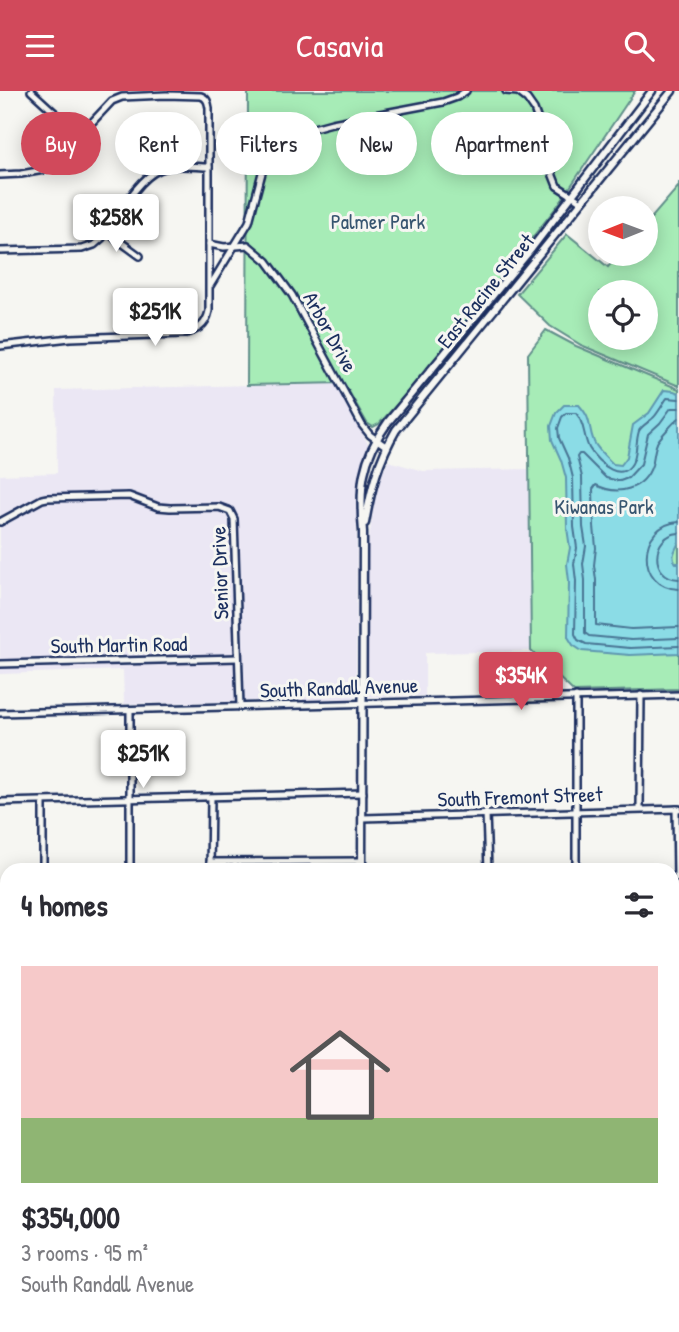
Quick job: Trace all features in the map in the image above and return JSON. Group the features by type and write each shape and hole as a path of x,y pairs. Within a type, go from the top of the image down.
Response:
{"main road":[{"name":"East Racine Street","path":"362,861 361,500 364,472 376,439 532,249 652,91"},
{"name":"East Racine Street","path":"363,532 377,468 387,446 413,409 672,91"}],"street":[{"path":"32,91 54,112"},
{"path":"210,285 250,222 263,169 273,153 287,142 306,130 429,105 457,97 466,91"},
{"path":"506,91 518,92 534,109 557,186 582,202"},
{"path":"0,346 70,338 182,334 202,327 208,319 209,108 205,97 166,93 122,97 112,101 101,113"},
{"path":"0,251 82,249 94,245 107,232 149,175 172,166 209,167"},
{"path":"0,174 21,174"},
{"path":"107,232 140,256"},
{"path":"209,244 224,247 236,245"},
{"name":"Arbor Drive","path":"236,245 248,245 267,261 292,295 362,425 387,446"},
{"name":"Senior Drive","path":"0,522 47,498 129,496 165,508 227,509 234,519 240,707"},
{"path":"0,657 0,664"},
{"name":"South Martin Road","path":"0,664 239,658"},
{"path":"640,809 641,695"},
{"name":"South Randall Avenue","path":"0,713 679,695"},
{"path":"576,697 576,863"},
{"path":"130,710 130,863"},
{"path":"0,803 363,793"},
{"path":"210,863 211,798"},
{"path":"43,801 43,863"},
{"path":"677,863 678,809"},
{"name":"South Fremont Street","path":"363,818 678,809"},
{"path":"486,813 488,863"},
{"path":"301,863 362,861"},
{"path":"679,1217 679,1251"}],"shaded area":[{"path":"336,383 369,446 357,500 355,697 124,704 123,670 0,674 0,475 57,473 56,390"},
{"path":"388,461 423,471 529,469 531,651 425,653 425,696 367,697 368,545 374,504"}],"green space":[{"name":"Palmer Park","path":"248,91 635,91 558,205 426,372 379,424 373,427 367,423 344,383 247,385 248,175 322,175 322,112 248,112"},
{"path":"679,186 679,386 593,350 658,350 658,280 588,280 588,348 550,326 517,294 567,234 588,251 588,266 658,266 658,210"},
{"name":"Kiwanas Park","path":"546,330 576,346 679,389 679,689 574,692 531,651 528,354"}],"water":[{"path":"664,390 679,393 679,542 674,558 676,563 679,563 679,653 630,655 582,651 573,645 568,637 567,564 570,548 566,478 552,440 551,426 556,413 564,405 579,405 588,419 598,448 613,464 621,465 627,457 633,425 649,413"}]}
